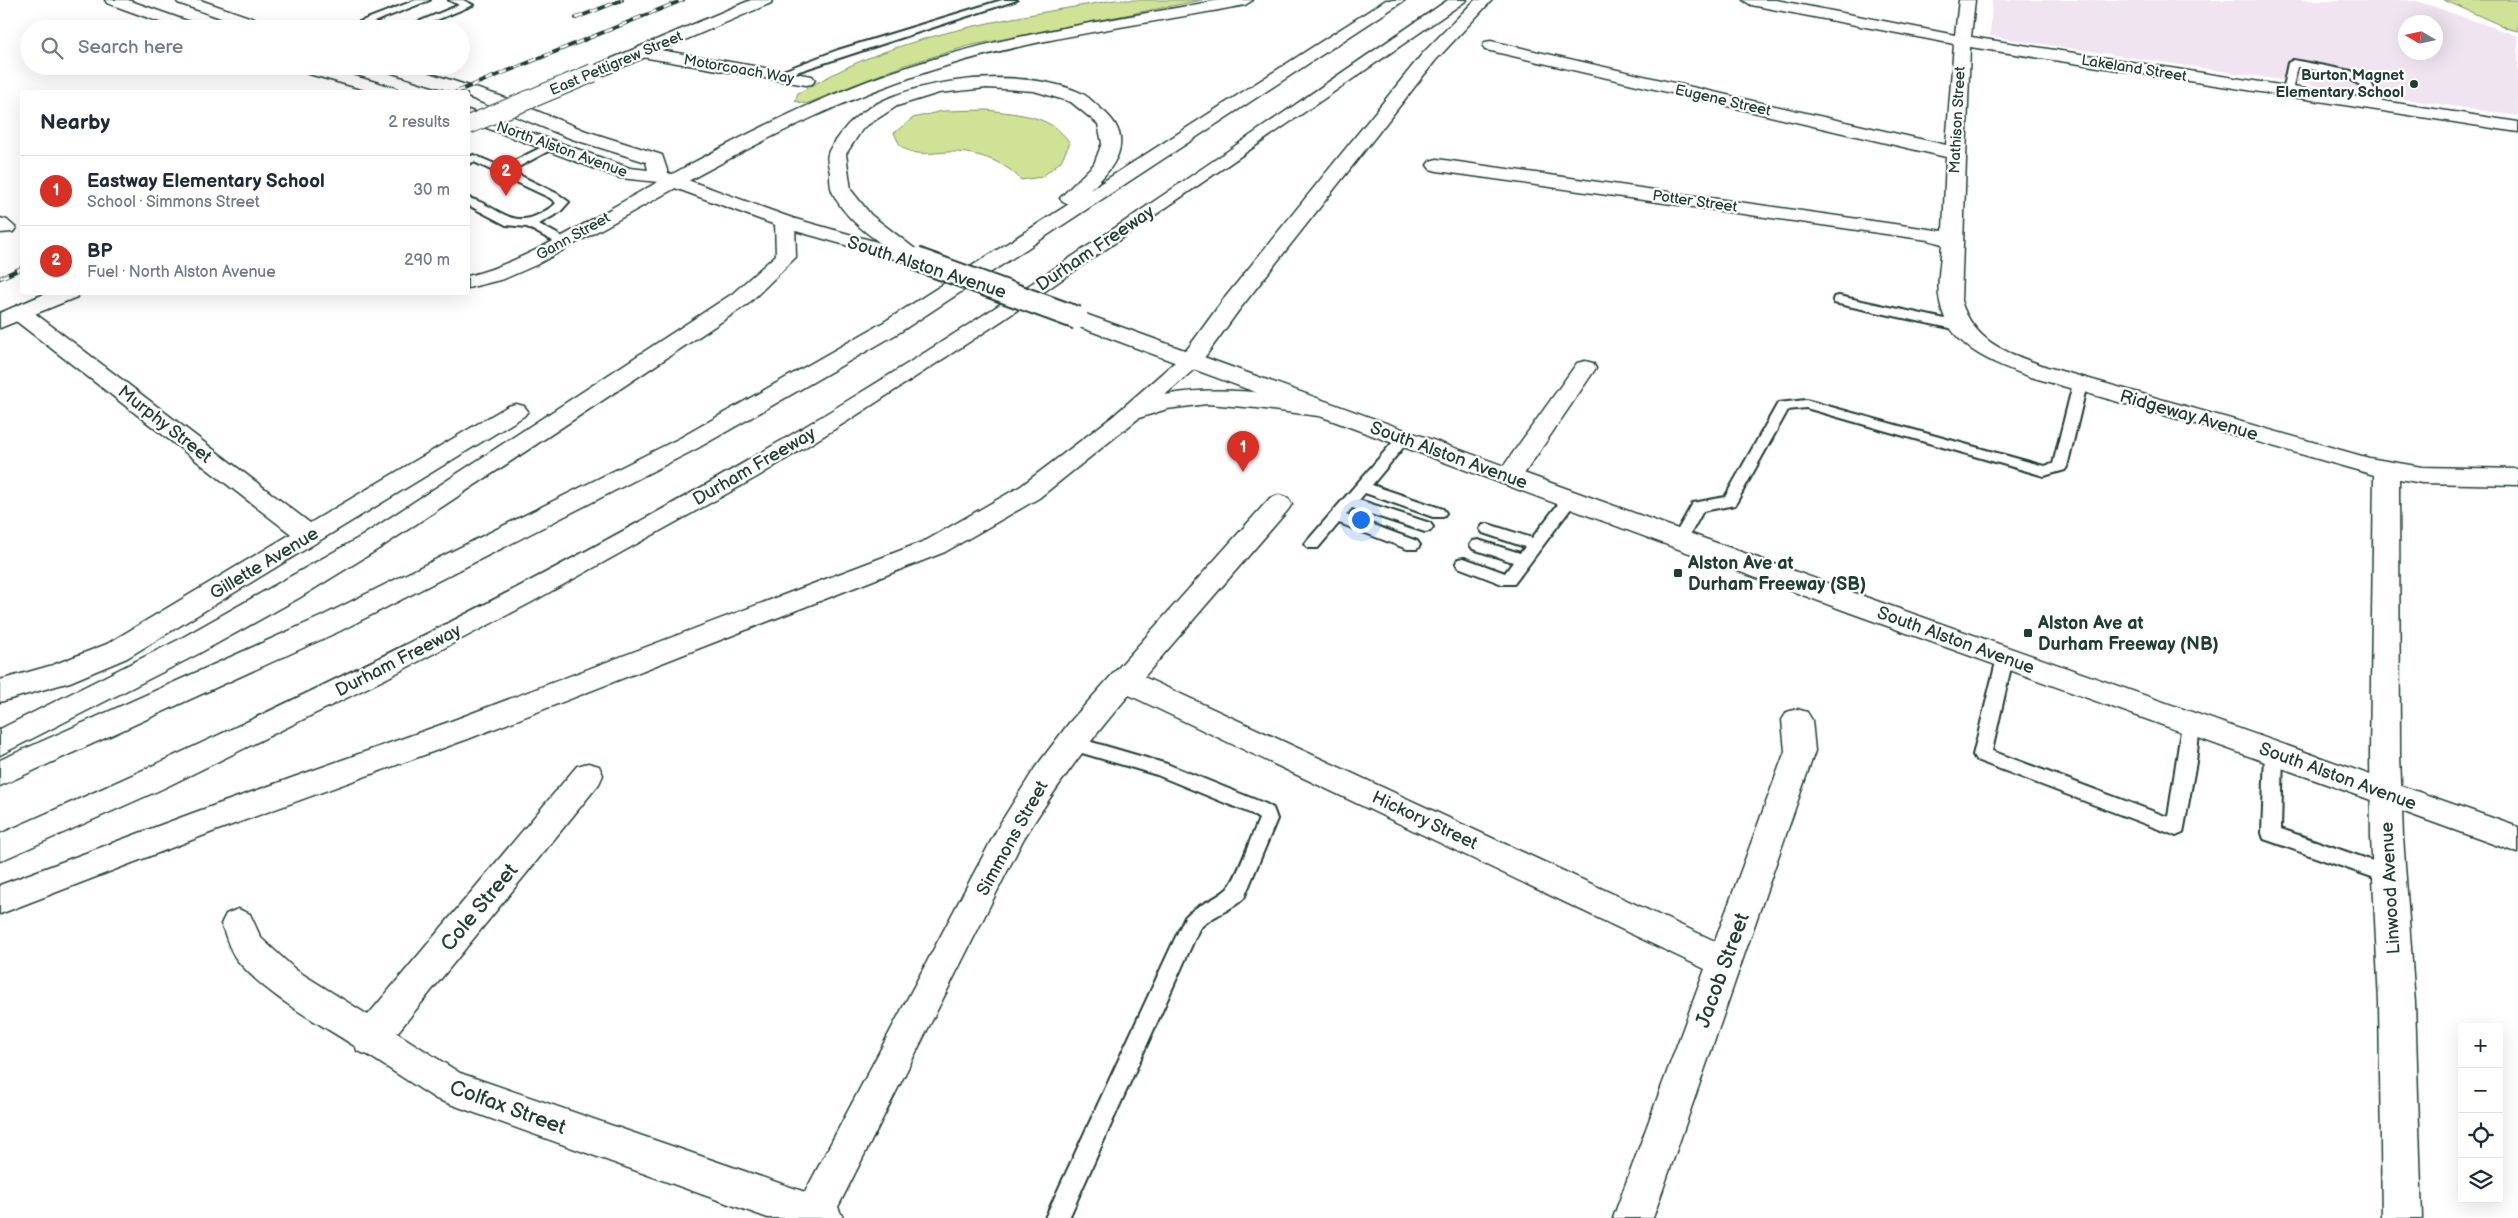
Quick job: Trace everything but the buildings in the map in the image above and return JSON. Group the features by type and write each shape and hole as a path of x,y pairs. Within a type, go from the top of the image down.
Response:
{"main road":[{"path":"113,0 169,20"},
{"path":"184,0 243,20"},
{"name":"East Pettigrew Street","path":"470,124 765,0"},
{"name":"Gann Street","path":"470,282 497,275 562,242 666,178 767,130 867,87 915,70 1009,45 1245,0"},
{"path":"0,774 330,624 680,448 822,369 1016,248 1397,0"},
{"name":"Durham Freeway","path":"0,848 188,765 349,685 514,600 760,464 837,418 1080,259 1459,0"},
{"path":"0,900 204,822 457,731 936,546 1030,492 1120,422 1191,360 1231,305 1429,57 1484,0"},
{"name":"Lakeland Street","path":"1751,0 1962,41 2518,127"},
{"name":"Mathison Street","path":"1953,241 1954,153 1962,41 1967,0"},
{"name":"Eugene Street","path":"1491,46 1954,153"},
{"name":"Motorcoach Way","path":"642,52 806,80"},
{"path":"332,75 383,90"},
{"path":"417,75 463,90"},
{"path":"916,260 874,226 844,197 837,179 836,165 846,136 870,114 901,98 952,85 979,82 1023,84 1066,93 1095,108 1110,128 1112,142 1099,172 1016,248"},
{"path":"470,92 579,135 655,159 666,178"},
{"name":"North Alston Avenue","path":"470,115 627,174 666,178"},
{"name":"Potter Street","path":"1436,165 1931,234 1953,241"},
{"name":"South Alston Avenue","path":"666,178 785,222 916,260 2005,658 2518,840"},
{"path":"0,742 84,701 289,591 436,500 724,310 740,299 786,257 785,222"},
{"name":"Ridgeway Avenue","path":"1953,241 1950,301 1953,315 1959,326 1979,345 2008,360 2080,384 2362,464 2422,475 2518,477"},
{"path":"10,317 62,295"},
{"name":"Murphy Street","path":"10,317 309,535"},
{"path":"1509,477 1585,368"},
{"path":"1120,422 1159,402 1189,397 1232,399 1326,410"},
{"name":"Gillette Avenue","path":"0,691 60,674 117,651 516,411"},
{"name":"Linwood Avenue","path":"2387,469 2384,696 2389,875 2397,1003 2402,1218"},
{"name":"Simmons Street","path":"816,1217 1012,832 1046,776 1071,743 1279,504"},
{"name":"Hickory Street","path":"1125,680 1725,962"},
{"name":"Jacob Street","path":"1633,1218 1800,752 1797,720"},
{"name":"Cole Street","path":"370,1038 588,775"},
{"name":"Colfax Street","path":"238,924 248,948 284,981 449,1088 816,1217"}],"lane":[{"path":"371,20 425,0"},
{"path":"429,20 468,5 454,0"},
{"path":"777,75 842,52 1012,0"},
{"path":"2287,92 2293,63 2347,73 2367,85 2378,106"},
{"path":"481,173 502,174 550,146"},
{"path":"470,160 474,158 502,174 550,193 563,202 556,210 530,224"},
{"path":"515,191 530,184"},
{"path":"535,200 550,193"},
{"path":"480,207 495,200"},
{"path":"470,202 510,222 530,224 562,242"},
{"path":"500,217 514,210"},
{"path":"1839,300 1959,326"},
{"path":"1680,540 1698,507 1730,501 1784,406 1806,404 2034,468 2054,470 2060,467 2080,384"},
{"path":"1314,544 1404,438"},
{"path":"1361,487 1438,513"},
{"path":"1464,563 1508,580 1570,499"},
{"path":"1349,502 1425,527"},
{"path":"1337,517 1412,545"},
{"path":"1488,529 1536,545"},
{"path":"1478,544 1523,560"},
{"path":"2005,658 1982,755 2176,828 2191,724"},
{"path":"1057,1218 1192,922 1199,914 1230,900 1236,892 1268,819 1266,813 1260,808 1161,769 1071,743"},
{"path":"2274,754 2271,833 2389,875"}],"shaded area":[{"name":"Burton Magnet Elementary School","path":"1992,0 2414,0 2518,36 2518,116 1990,36"}],"green space":[{"path":"1115,0 1202,0 968,46 902,66 806,104 795,101 798,93 835,73 863,60 902,46 993,22"},
{"path":"2444,0 2518,0 2518,31 2509,29"},
{"path":"988,110 1023,115 1044,121 1053,126 1070,143 1061,161 1042,177 1021,180 1006,167 977,155 957,152 915,153 901,146 894,133 913,118 942,111"}],"railway":[{"path":"576,18 622,0"},
{"path":"461,90 683,0"},
{"path":"0,278 20,269"}],"place":[{"name":"Burton Magnet Elementary School","path":"2414,84"},
{"name":"BP","path":"506,196"},
{"name":"Eastway Elementary School","path":"1243,472"},
{"name":"Alston Ave at Durham Freeway (SB)","path":"1678,573"},
{"name":"Alston Ave at Durham Freeway (NB)","path":"2028,633"}]}
